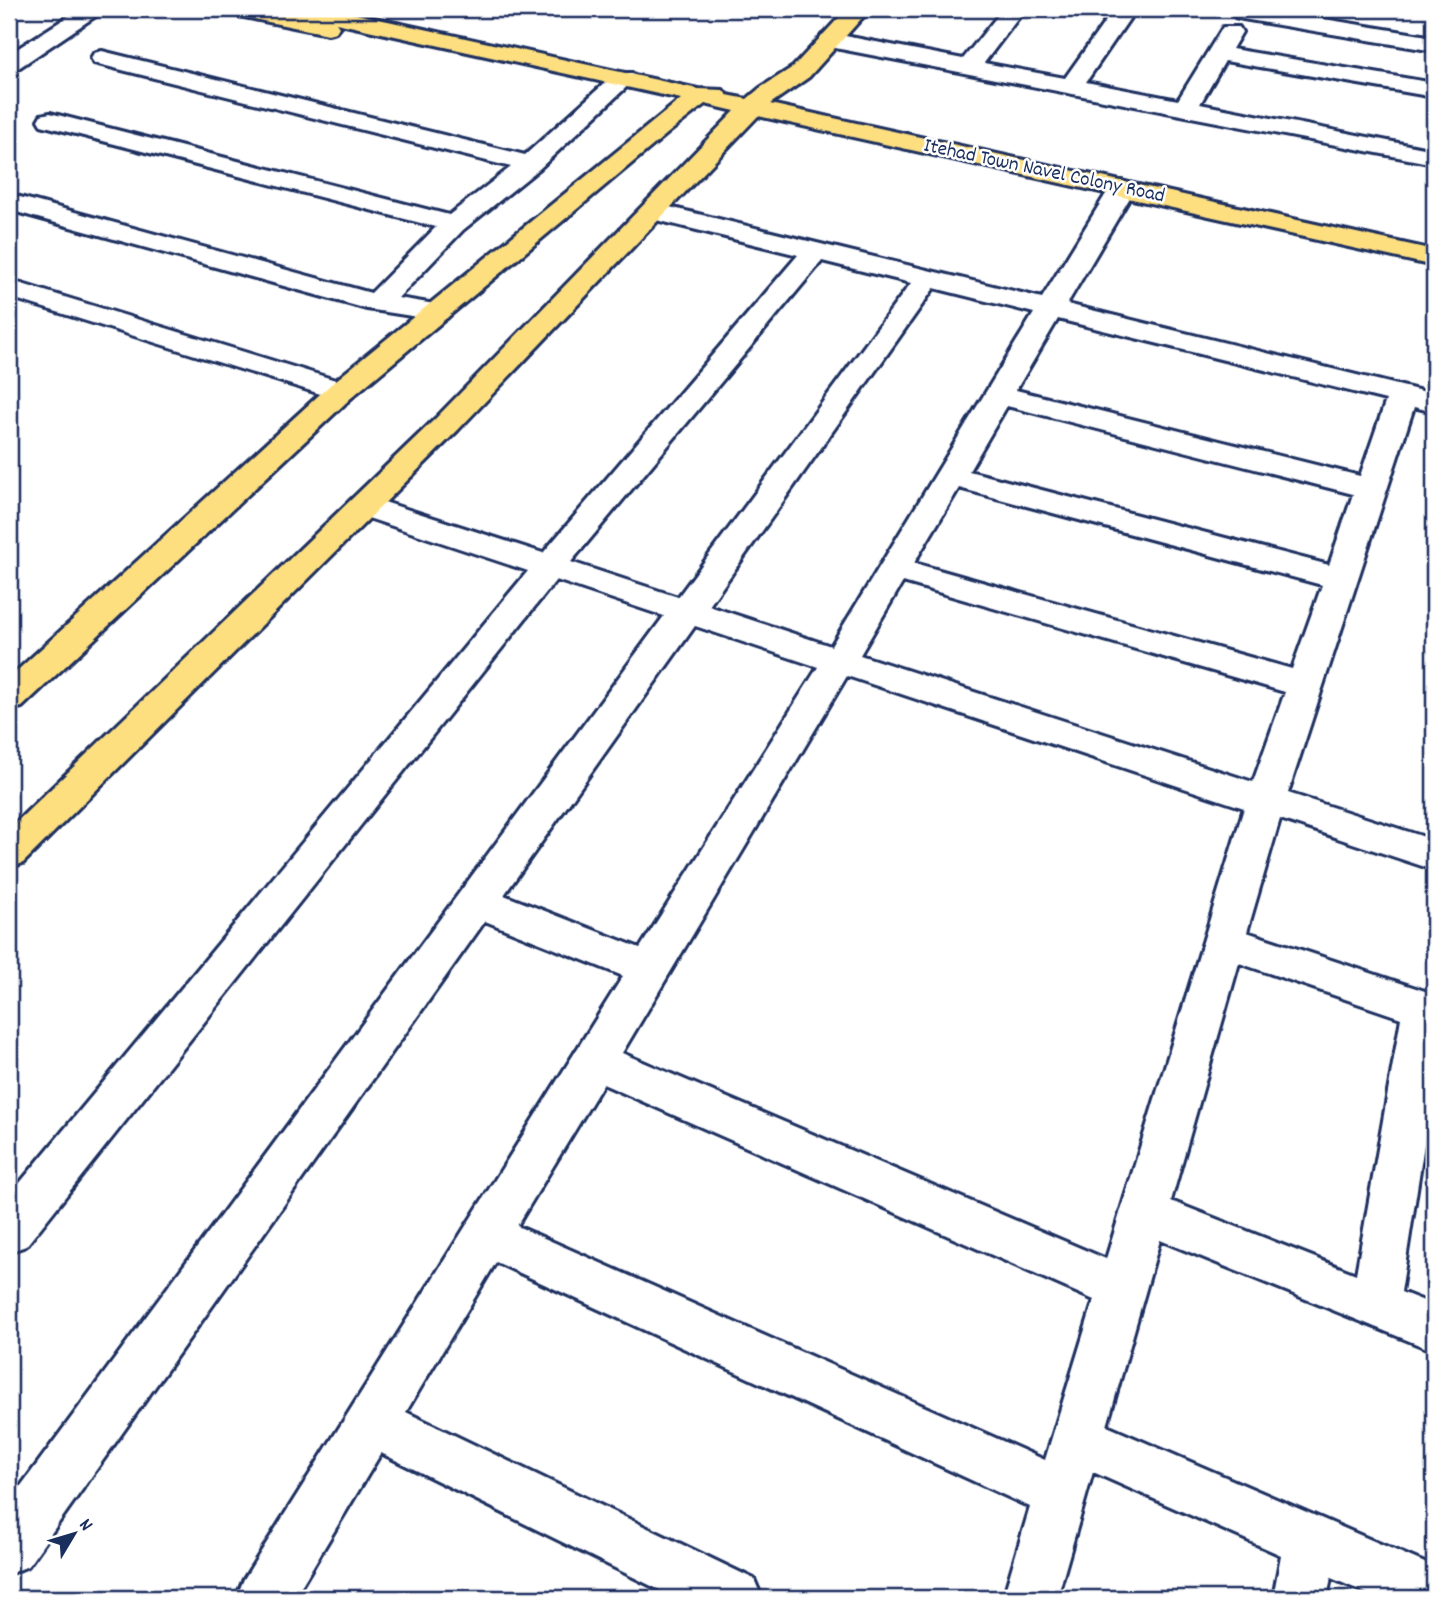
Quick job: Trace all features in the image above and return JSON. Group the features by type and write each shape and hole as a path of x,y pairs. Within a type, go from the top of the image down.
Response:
{"main road":[{"path":"239,9 618,83 702,95"},
{"path":"304,9 618,83"},
{"path":"9,853 457,414 760,101 801,72 859,9"},
{"path":"9,698 341,391 702,95"},
{"name":"Itehad Town Navel Colony Road","path":"702,95 760,101 1122,189 1434,258"}],"street":[{"path":"9,64 95,9"},
{"path":"969,67 1014,9"},
{"path":"1071,87 1125,9"},
{"path":"1185,109 1244,10 1434,44"},
{"path":"830,40 1434,157"},
{"path":"1218,53 1434,90"},
{"path":"102,58 530,164"},
{"path":"377,303 454,224 530,164 618,83"},
{"path":"50,120 454,224"},
{"path":"263,1598 839,661 1122,189"},
{"path":"9,202 377,303 437,312"},
{"path":"653,211 1419,399 1371,489 1266,800 1030,1598"},
{"path":"9,1231 549,567 816,251"},
{"path":"9,1547 928,278"},
{"path":"9,288 341,391"},
{"path":"1000,395 1371,489"},
{"path":"951,476 1341,579"},
{"path":"364,506 1434,855"},
{"path":"895,569 1305,685"},
{"path":"476,901 649,969"},
{"path":"1224,941 1429,1010 1375,1304"},
{"path":"593,1060 1122,1289"},
{"path":"1144,1212 1434,1328"},
{"path":"486,1235 1061,1494"},
{"path":"372,1422 736,1598"},
{"path":"1078,1439 1434,1595"},
{"path":"1300,1598 1311,1541"}]}
